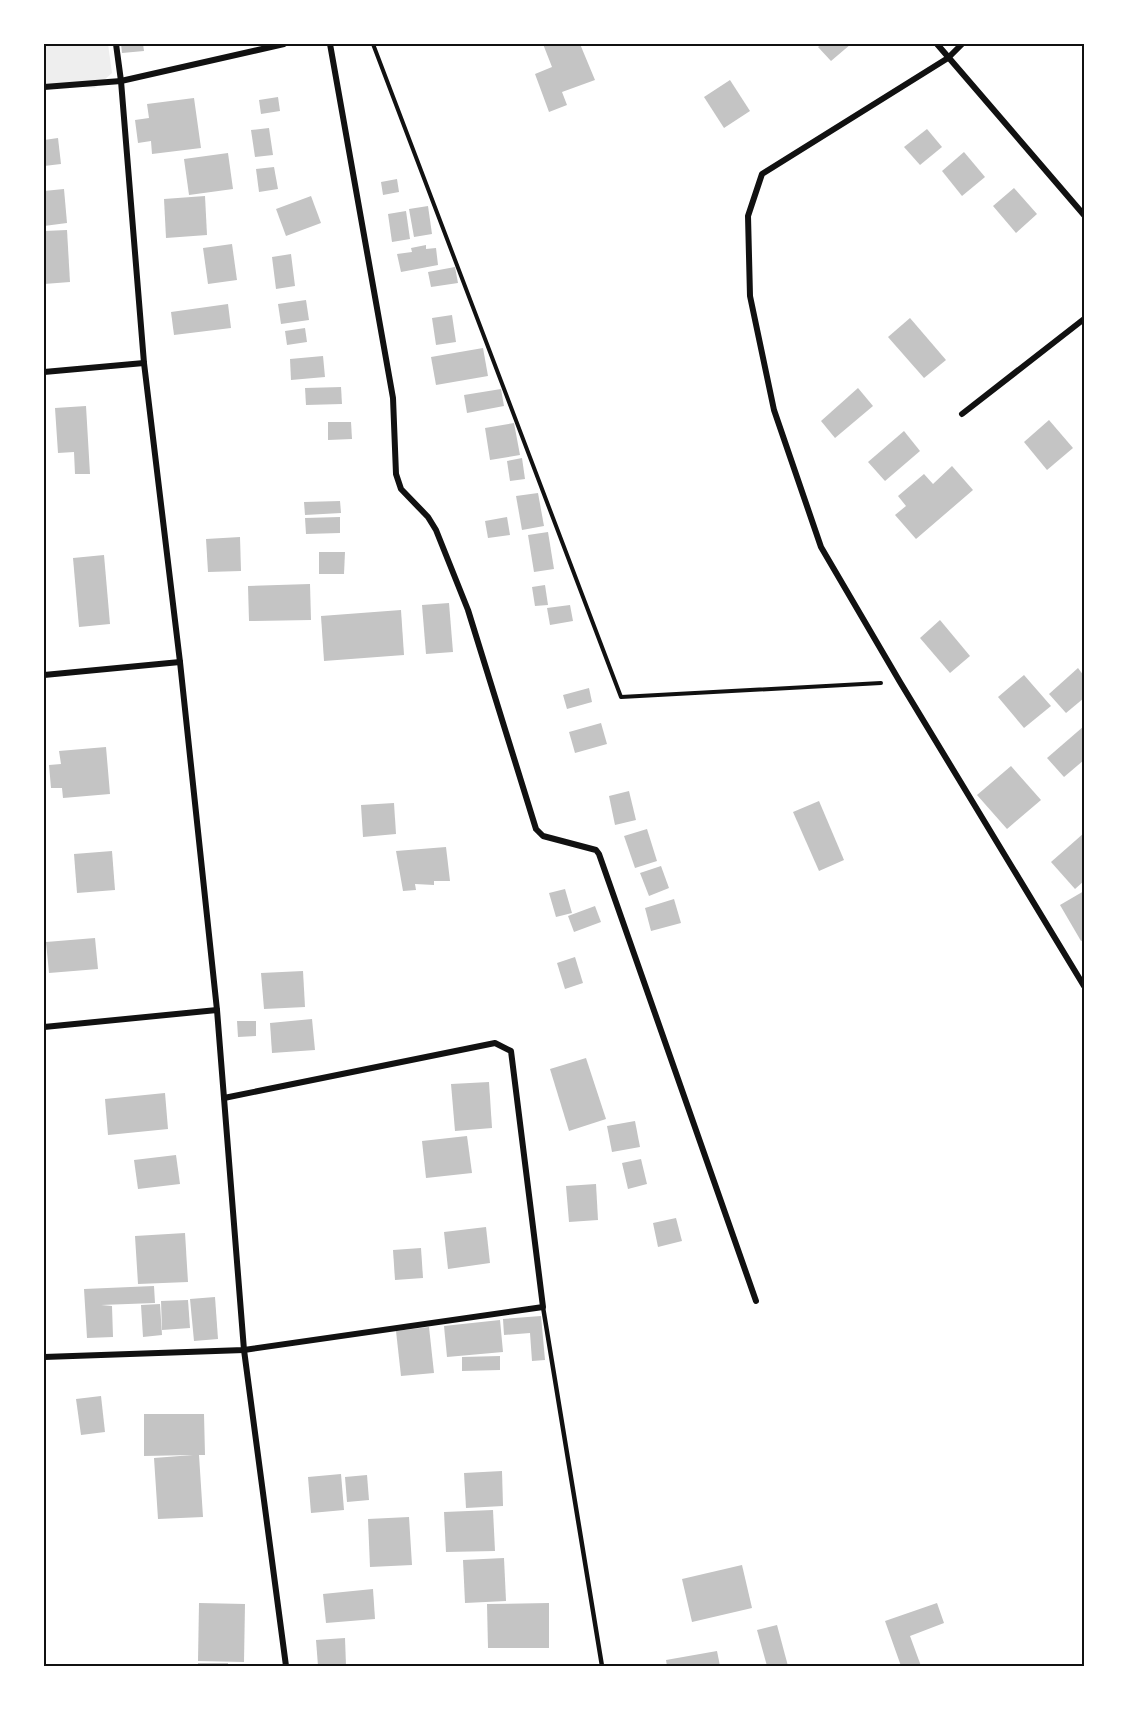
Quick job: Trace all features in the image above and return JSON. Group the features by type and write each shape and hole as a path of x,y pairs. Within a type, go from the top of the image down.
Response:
{"street":[{"path":"116,44 122,81 144,363 180,662 217,1010 244,1350 286,1666"},
{"path":"44,87 122,81 284,44"},
{"path":"330,44 393,398 396,474 402,489 428,517 440,540 468,610 536,830 543,836 596,850 599,854 756,1301"},
{"path":"937,44 1084,215"},
{"path":"963,44 948,58 762,174 748,216 750,296 774,410 821,547 1084,987"},
{"path":"962,414 1084,318"},
{"path":"44,372 144,363"},
{"path":"44,675 180,662"},
{"path":"44,1027 217,1010"},
{"path":"44,1357 244,1350 543,1307 511,1051 505,1046 495,1043 224,1098"}],"lane":[{"path":"543,1307 602,1666"}],"path":[{"path":"373,44 621,697 900,682"}],"shaded area":[{"path":"44,44 108,44 112,73 95,88 44,84"}],"building":[{"path":"121,44 143,44 144,51 122,53"},
{"path":"543,44 580,44 595,80 562,92 567,105 549,112 535,74 552,67"},
{"path":"822,44 851,44 831,61 818,47"},
{"path":"730,80 750,111 724,128 704,97"},
{"path":"278,97 280,111 261,114 259,100"},
{"path":"194,98 201,148 152,154 151,141 138,143 135,120 149,118 147,104"},
{"path":"269,128 273,155 255,157 251,130"},
{"path":"927,129 942,147 920,165 904,147"},
{"path":"58,138 61,164 44,166 44,140"},
{"path":"964,152 985,177 962,196 942,171"},
{"path":"228,153 233,189 189,195 184,159"},
{"path":"274,167 278,189 259,192 256,169"},
{"path":"397,179 399,192 383,195 381,182"},
{"path":"1014,188 1037,214 1016,233 993,206"},
{"path":"64,189 67,223 44,226 44,191"},
{"path":"205,196 207,235 166,238 164,199"},
{"path":"311,196 321,223 286,236 276,209"},
{"path":"428,206 432,234 414,237 409,209"},
{"path":"406,211 410,239 392,242 388,214"},
{"path":"67,230 70,282 44,284 44,231"},
{"path":"232,244 237,280 208,284 203,248"},
{"path":"426,245 426,249 436,248 438,265 401,272 397,254 412,252 411,248"},
{"path":"291,254 295,286 276,289 272,257"},
{"path":"455,267 458,283 431,287 428,272"},
{"path":"306,300 309,320 281,324 278,304"},
{"path":"228,304 231,328 174,335 171,312"},
{"path":"452,315 456,342 436,345 432,318"},
{"path":"910,318 946,360 924,378 888,337"},
{"path":"305,328 307,342 287,345 285,331"},
{"path":"483,348 488,376 436,385 431,357"},
{"path":"323,356 325,377 291,380 290,359"},
{"path":"341,387 342,404 306,405 305,388"},
{"path":"858,388 873,406 835,438 821,421"},
{"path":"501,389 504,406 467,413 464,395"},
{"path":"86,406 90,474 75,474 74,452 58,453 55,408"},
{"path":"1049,420 1073,448 1047,470 1024,442"},
{"path":"328,422 351,422 352,439 328,440"},
{"path":"514,423 520,455 490,460 485,428"},
{"path":"904,431 920,451 885,481 868,462"},
{"path":"522,458 525,479 510,481 507,461"},
{"path":"952,466 973,490 916,539 895,515 906,506 898,496 924,474 933,484"},
{"path":"538,493 544,526 522,530 516,496"},
{"path":"340,501 341,513 305,515 304,502"},
{"path":"340,517 340,533 306,534 305,518"},
{"path":"507,517 510,535 488,538 485,521"},
{"path":"548,532 554,569 534,572 528,535"},
{"path":"240,537 241,571 208,572 206,539"},
{"path":"319,552 345,552 344,574 319,574"},
{"path":"104,555 110,624 79,627 73,558"},
{"path":"310,584 311,620 249,621 248,586"},
{"path":"545,585 548,605 535,606 532,587"},
{"path":"449,603 453,652 426,654 422,605"},
{"path":"570,605 573,621 550,625 547,608"},
{"path":"401,610 404,655 324,661 321,616"},
{"path":"940,620 970,656 950,673 920,638"},
{"path":"1078,668 1084,676 1084,698 1066,713 1049,694"},
{"path":"1024,675 1051,706 1024,728 998,697"},
{"path":"589,688 592,702 567,709 563,695"},
{"path":"601,723 607,744 575,753 569,732"},
{"path":"1084,726 1084,760 1064,777 1047,758"},
{"path":"106,747 110,794 63,798 62,788 51,788 49,765 61,764 59,751"},
{"path":"1011,766 1041,800 1007,829 977,795"},
{"path":"629,791 636,820 615,825 609,796"},
{"path":"819,801 844,860 819,871 793,812"},
{"path":"394,803 396,834 363,837 361,805"},
{"path":"647,829 657,861 635,868 624,836"},
{"path":"1084,833 1084,881 1075,889 1051,862"},
{"path":"446,847 450,881 434,881 434,885 415,884 416,890 403,891 396,851"},
{"path":"112,851 115,890 77,893 74,854"},
{"path":"661,866 669,888 649,896 640,873"},
{"path":"565,889 572,913 556,917 549,893"},
{"path":"1084,891 1084,940 1081,941 1060,905"},
{"path":"674,899 681,923 651,931 645,908"},
{"path":"595,906 601,922 574,932 568,916"},
{"path":"95,938 98,969 49,973 46,942"},
{"path":"575,957 583,983 565,989 557,963"},
{"path":"303,971 305,1007 264,1009 261,973"},
{"path":"312,1019 315,1050 272,1053 270,1023"},
{"path":"237,1021 256,1021 256,1036 238,1037"},
{"path":"586,1058 606,1119 569,1131 550,1069"},
{"path":"489,1082 492,1128 455,1131 451,1084"},
{"path":"165,1093 168,1129 108,1135 105,1099"},
{"path":"635,1121 640,1147 612,1152 607,1126"},
{"path":"467,1136 472,1173 426,1178 422,1141"},
{"path":"176,1155 180,1184 138,1189 134,1160"},
{"path":"641,1159 647,1184 628,1189 622,1163"},
{"path":"596,1184 598,1220 569,1222 566,1186"},
{"path":"676,1218 682,1241 658,1247 653,1223"},
{"path":"486,1227 490,1263 448,1269 444,1232"},
{"path":"185,1233 188,1282 138,1284 135,1236"},
{"path":"421,1248 423,1278 395,1280 393,1250"},
{"path":"154,1286 155,1303 101,1305 112,1306 113,1337 87,1338 84,1289"},
{"path":"215,1297 218,1339 194,1341 190,1299"},
{"path":"188,1300 190,1328 162,1330 161,1301"},
{"path":"160,1304 162,1335 143,1337 141,1305"},
{"path":"541,1316 545,1360 532,1361 530,1333 504,1335 503,1319"},
{"path":"500,1320 503,1352 447,1357 444,1326"},
{"path":"429,1327 434,1373 401,1376 396,1331"},
{"path":"500,1356 500,1370 462,1371 462,1357"},
{"path":"101,1396 105,1432 81,1435 76,1399"},
{"path":"144,1414 204,1414 205,1455 199,1455 203,1517 158,1519 154,1458 193,1455 144,1456"},
{"path":"502,1471 503,1506 466,1508 464,1473"},
{"path":"341,1474 344,1510 311,1513 308,1477"},
{"path":"367,1475 369,1500 347,1502 345,1477"},
{"path":"493,1510 495,1551 446,1552 444,1512"},
{"path":"409,1517 412,1565 370,1567 368,1519"},
{"path":"504,1558 506,1601 465,1603 463,1560"},
{"path":"742,1565 752,1608 692,1622 682,1579"},
{"path":"373,1589 375,1619 326,1623 323,1594"},
{"path":"199,1603 245,1604 244,1662 198,1661"},
{"path":"549,1603 549,1648 488,1648 487,1604"},
{"path":"937,1603 944,1623 910,1636 921,1666 901,1666 885,1621"},
{"path":"777,1625 788,1666 767,1666 757,1630"},
{"path":"345,1638 346,1666 318,1666 316,1640"},
{"path":"717,1651 720,1666 667,1666 666,1660"},
{"path":"198,1663 228,1663 228,1666 198,1666"}]}
